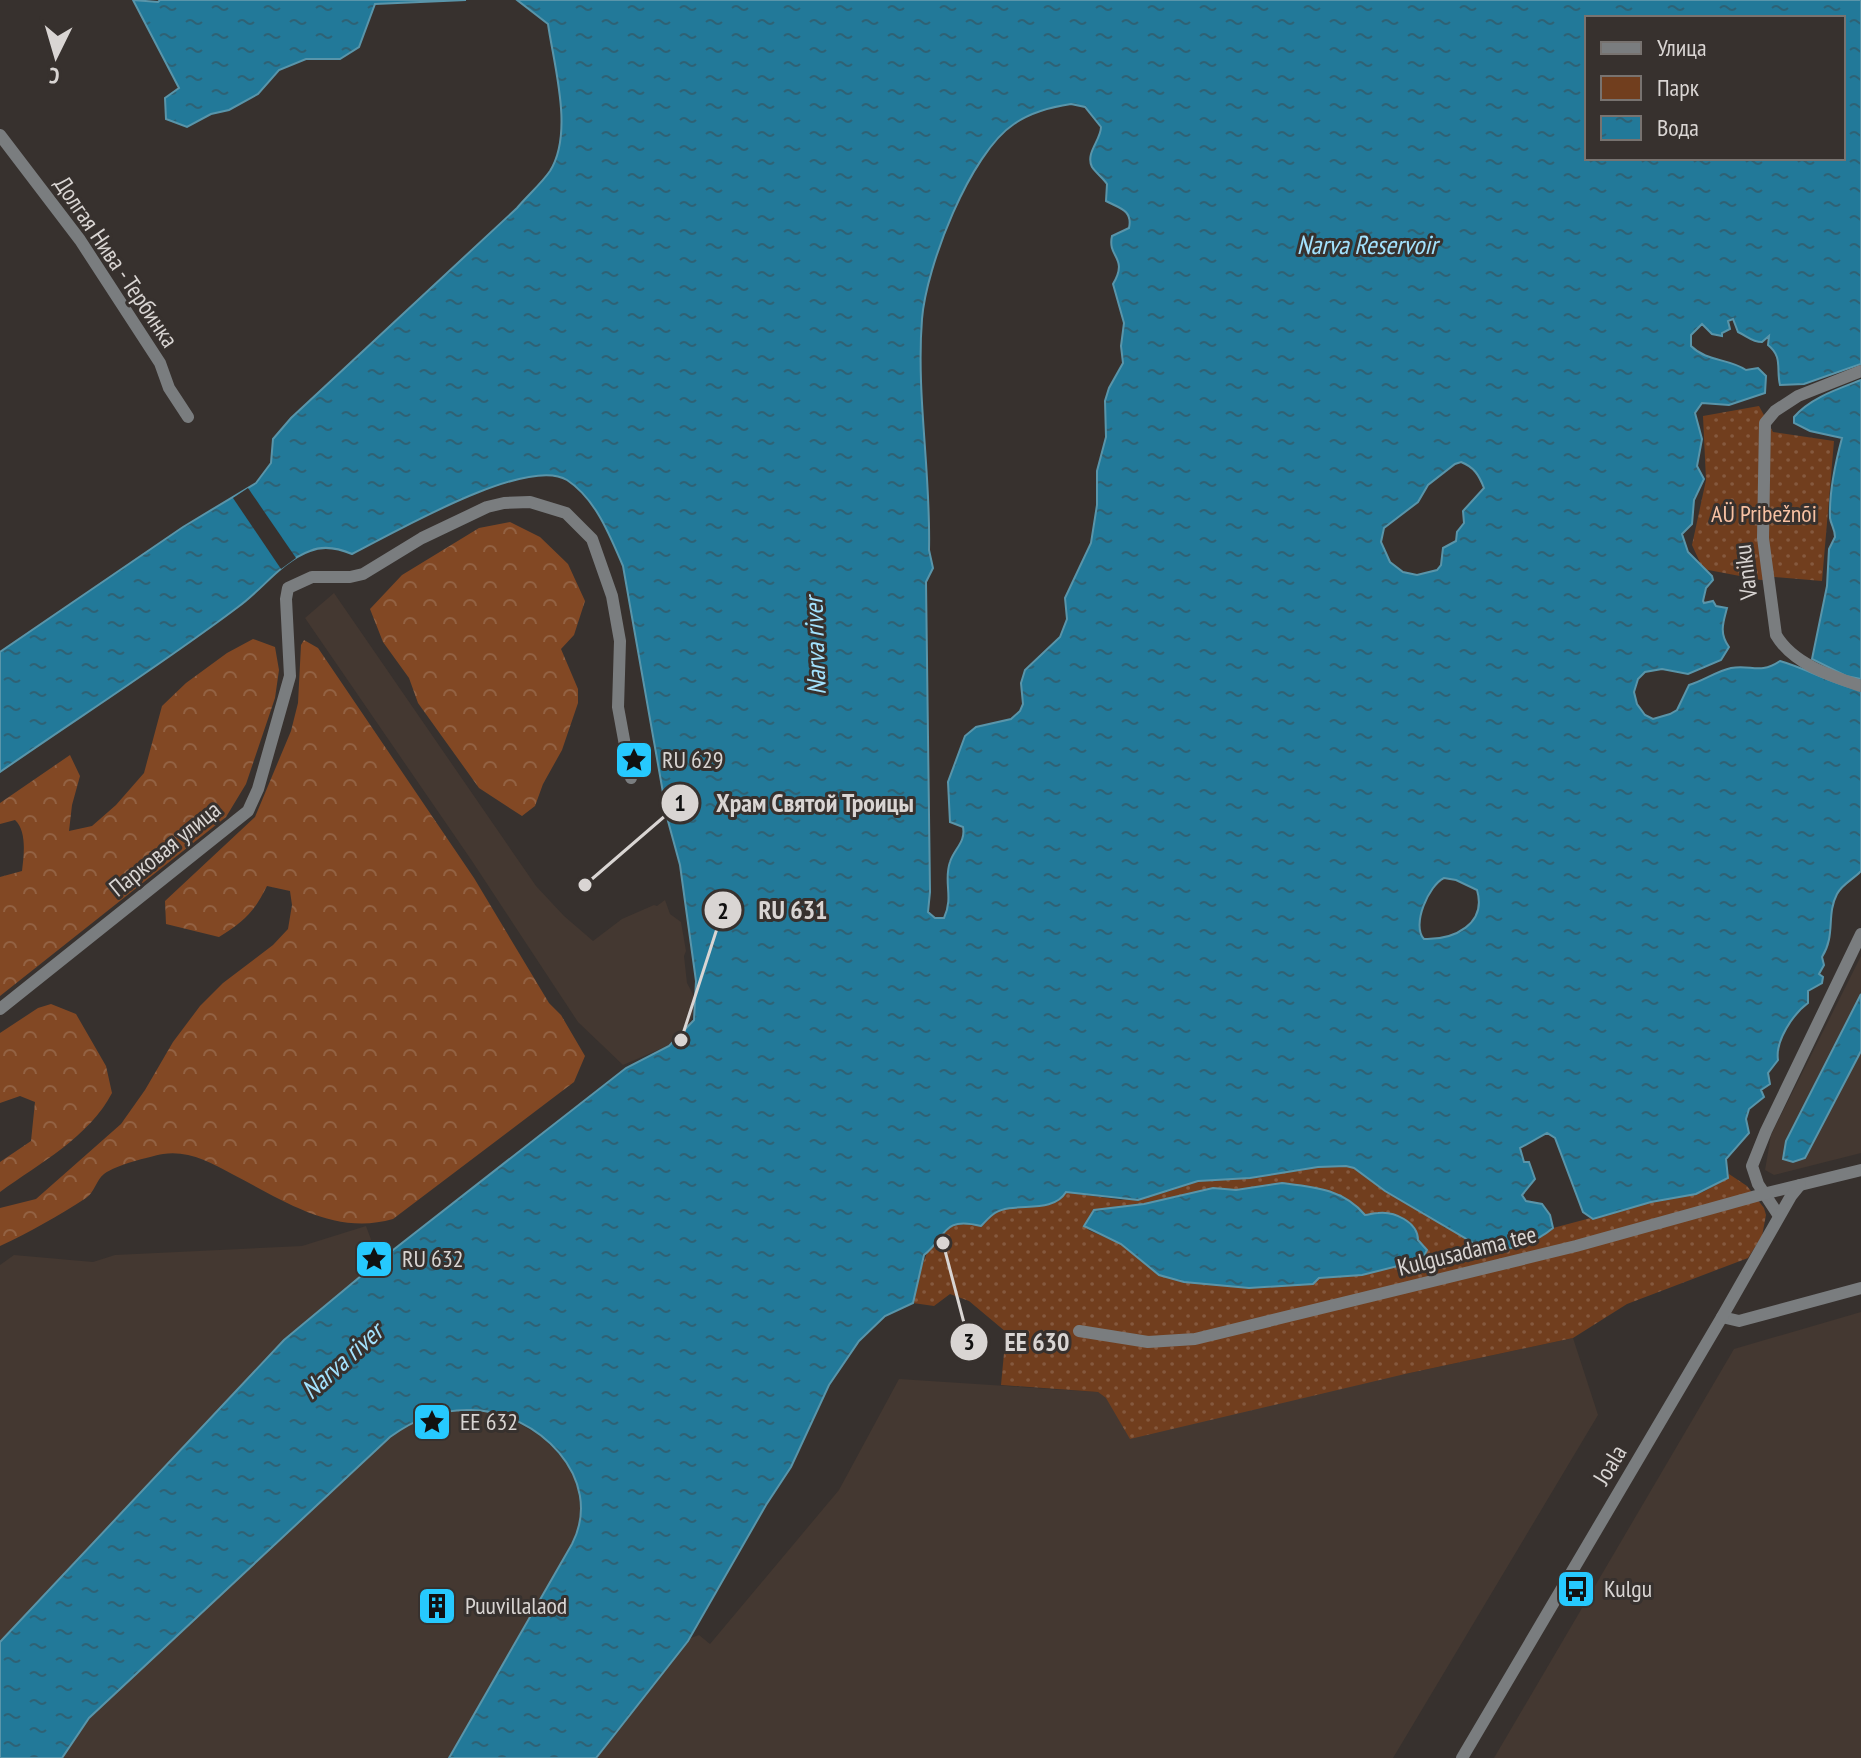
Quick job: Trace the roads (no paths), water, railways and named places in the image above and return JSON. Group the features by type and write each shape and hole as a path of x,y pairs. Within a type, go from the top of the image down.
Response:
{"street":[{"name":"Долгая Нива - Тербинка","path":"0,135 80,240 160,363 169,388 188,417"},
{"name":"Vaniku","path":"1861,371 1798,396 1775,411 1765,423 1763,538 1776,635 1782,646 1809,665 1861,686"},
{"name":"Парковая улица","path":"0,1009 248,811 258,789 290,676 288,588 312,577 363,574 422,538 487,507 518,502 553,508 574,519 592,539 604,568 618,624 618,707 631,778"},
{"path":"1779,1216 1767,1193 1758,1184 1752,1166 1861,934"},
{"name":"Kulgusadama tee","path":"1079,1331 1148,1342 1195,1339 1576,1246 1861,1170"},
{"name":"Joala","path":"1462,1758 1800,1185"},
{"path":"1722,1317 1739,1321 1861,1288"}],"water":[{"path":"133,0 466,0 375,4 359,47 340,59 306,59 279,70 258,94 187,127 166,119 165,98 179,88"},
{"name":"Narva Reservoir","path":"517,0 1861,0 1861,364 1804,384 1780,385 1777,358 1768,345 1769,336 1762,342 1752,340 1738,332 1733,319 1728,321 1730,329 1722,336 1712,334 1702,324 1691,335 1691,346 1704,355 1746,370 1758,368 1766,376 1765,393 1729,405 1702,403 1695,413 1702,439 1697,466 1704,479 1694,500 1692,524 1682,534 1688,552 1712,576 1704,603 1713,601 1716,606 1727,608 1723,632 1729,647 1721,660 1688,674 1662,669 1645,672 1638,679 1634,692 1637,704 1645,715 1653,719 1677,710 1689,685 1731,668 1761,668 1780,661 1861,690 1861,871 1837,894 1829,941 1822,957 1824,965 1819,974 1823,977 1822,983 1808,991 1808,1003 1791,1021 1782,1037 1778,1060 1768,1073 1770,1084 1761,1090 1764,1097 1749,1109 1746,1119 1749,1133 1726,1159 1728,1178 1696,1194 1651,1202 1593,1219 1583,1212 1555,1138 1547,1133 1520,1148 1524,1162 1529,1162 1535,1179 1522,1195 1526,1201 1542,1204 1550,1215 1553,1228 1529,1243 1500,1250 1482,1248 1385,1191 1354,1168 1346,1166 1198,1181 1138,1200 1066,1192 1060,1199 1043,1206 1013,1208 993,1214 981,1226 951,1226 924,1255 913,1303 885,1316 859,1341 829,1385 791,1467 688,1641 596,1758 449,1758 572,1544 580,1519 580,1495 572,1473 559,1453 541,1435 496,1413 471,1410 428,1416 390,1437 89,1718 62,1758 0,1758 0,1642 284,1340 379,1261 626,1068 669,1046 694,1020 696,981 680,865 668,821 623,566 594,508 567,480 548,475 522,478 460,500 352,554 326,548 300,556 209,628 0,772 0,652 183,527 256,483 271,463 273,439 291,418 517,208 550,171 561,138 558,79 548,24","holes":["1071,104 1085,107 1101,127 1090,162 1107,184 1106,201 1124,210 1129,217 1129,228 1112,236 1111,243 1119,268 1113,284 1124,323 1121,346 1123,363 1105,401 1106,437 1097,471 1097,505 1091,543 1065,598 1067,619 1060,637 1025,670 1020,711 1011,719 976,727 965,736 948,782 950,822 963,827 963,832 948,869 947,910 944,918 935,918 928,912 926,582 933,568 929,550 921,376 925,297 941,242 982,159 1014,124 1034,113","1461,462 1473,469 1484,488 1463,511 1464,523 1457,532 1456,541 1443,548 1441,565 1437,570 1417,575 1403,572 1390,562 1381,542 1384,528 1418,502 1428,485","1444,878 1477,890 1477,912 1473,921 1457,933 1424,939 1421,915 1428,897"]},
{"path":"1861,380 1861,679 1846,676 1812,659 1827,586 1829,549 1835,537 1830,518 1830,498 1842,438 1810,431 1794,423 1794,417 1816,399"},
{"path":"1861,994 1861,1051 1805,1158 1793,1162 1783,1159 1786,1141"},
{"path":"1282,1183 1317,1188 1338,1195 1365,1215 1384,1213 1404,1219 1414,1228 1418,1240 1427,1250 1422,1260 1362,1275 1319,1278 1313,1284 1249,1288 1184,1282 1159,1275 1121,1244 1084,1226 1094,1210 1144,1204 1213,1188 1236,1190"}],"place":[{"name":"RU 629","path":"634,760"},
{"name":"Храм Святой Троицы","path":"585,885"},
{"name":"RU 631","path":"681,1040"},
{"name":"EE 630","path":"943,1243"},
{"name":"RU 632","path":"374,1259"},
{"name":"EE 632","path":"432,1422"},
{"name":"Kulgu","path":"1576,1589"},
{"name":"Puuvillalaod","path":"437,1606"}],"park label":[{"name":"AÜ Pribežnõi","path":"1764,514"}],"water label":[{"name":"Narva river","path":"815,646"},
{"name":"Narva river","path":"342,1361"}]}
